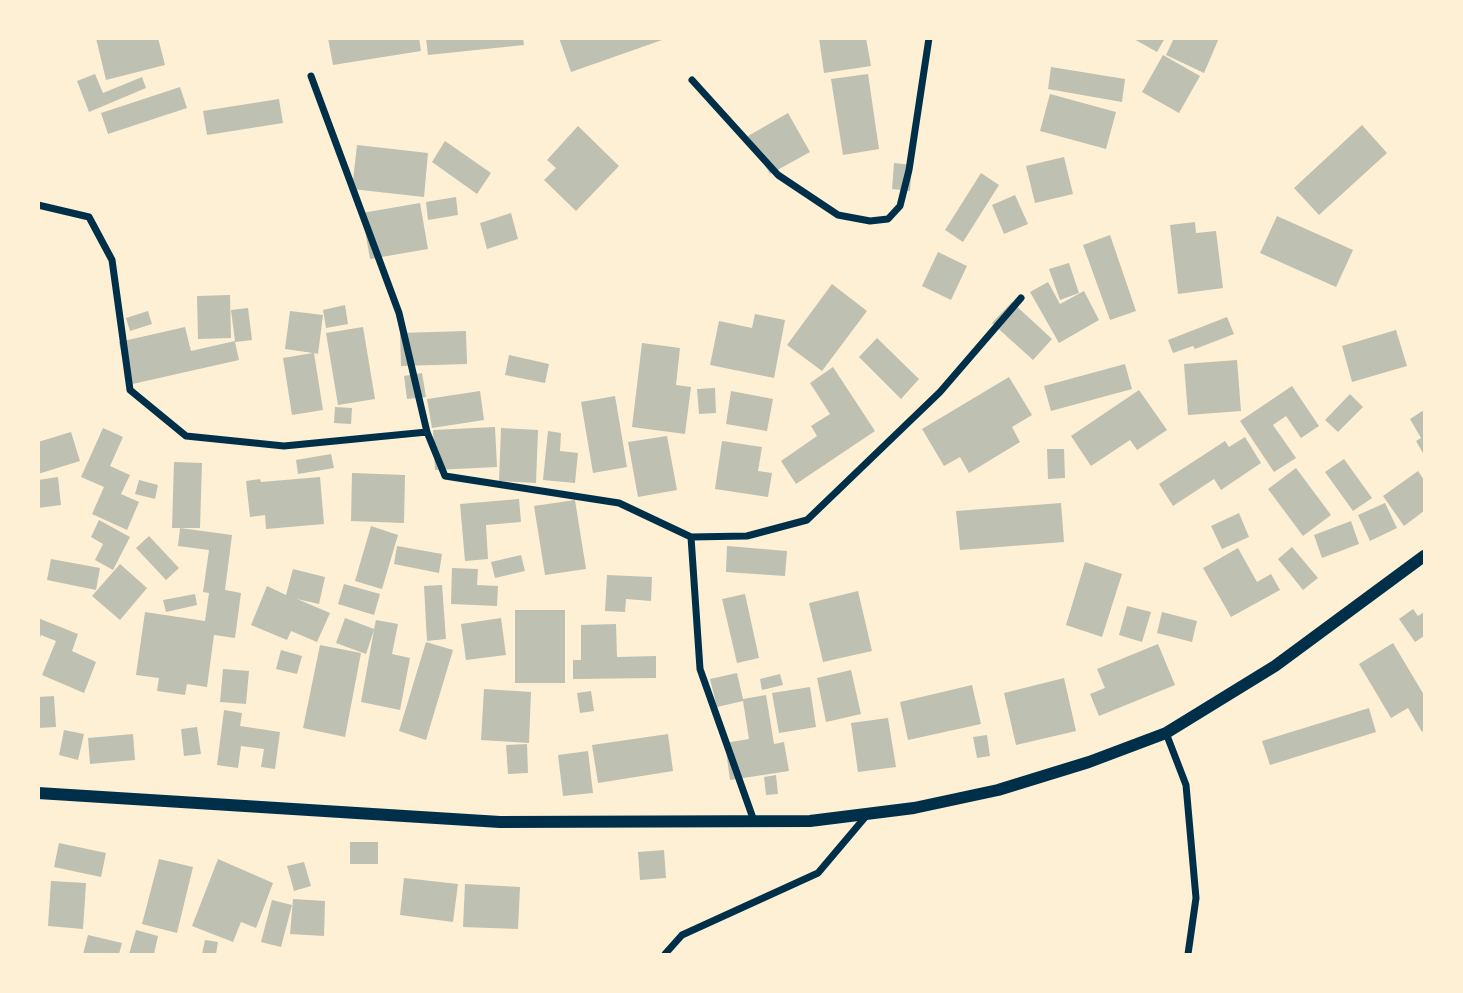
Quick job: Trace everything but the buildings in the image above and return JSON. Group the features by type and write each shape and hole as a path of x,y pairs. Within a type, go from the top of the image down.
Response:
{"street":[{"path":"692,80 778,175 838,215 870,222 888,219 900,206 909,170 929,38"},
{"path":"311,76 400,313 427,432 445,476 619,503 691,537 747,536 807,520 940,392 1021,298"},
{"path":"38,205 89,217 112,260 130,390 186,436 284,446 427,432"},
{"path":"691,537 700,668 754,821"},
{"path":"38,793 500,822 810,821 914,808 998,790 1089,762 1166,733 1275,666 1424,556"},
{"path":"1166,733 1186,785 1196,898 1188,954"},
{"path":"665,954 682,935 818,873 868,814"}]}
